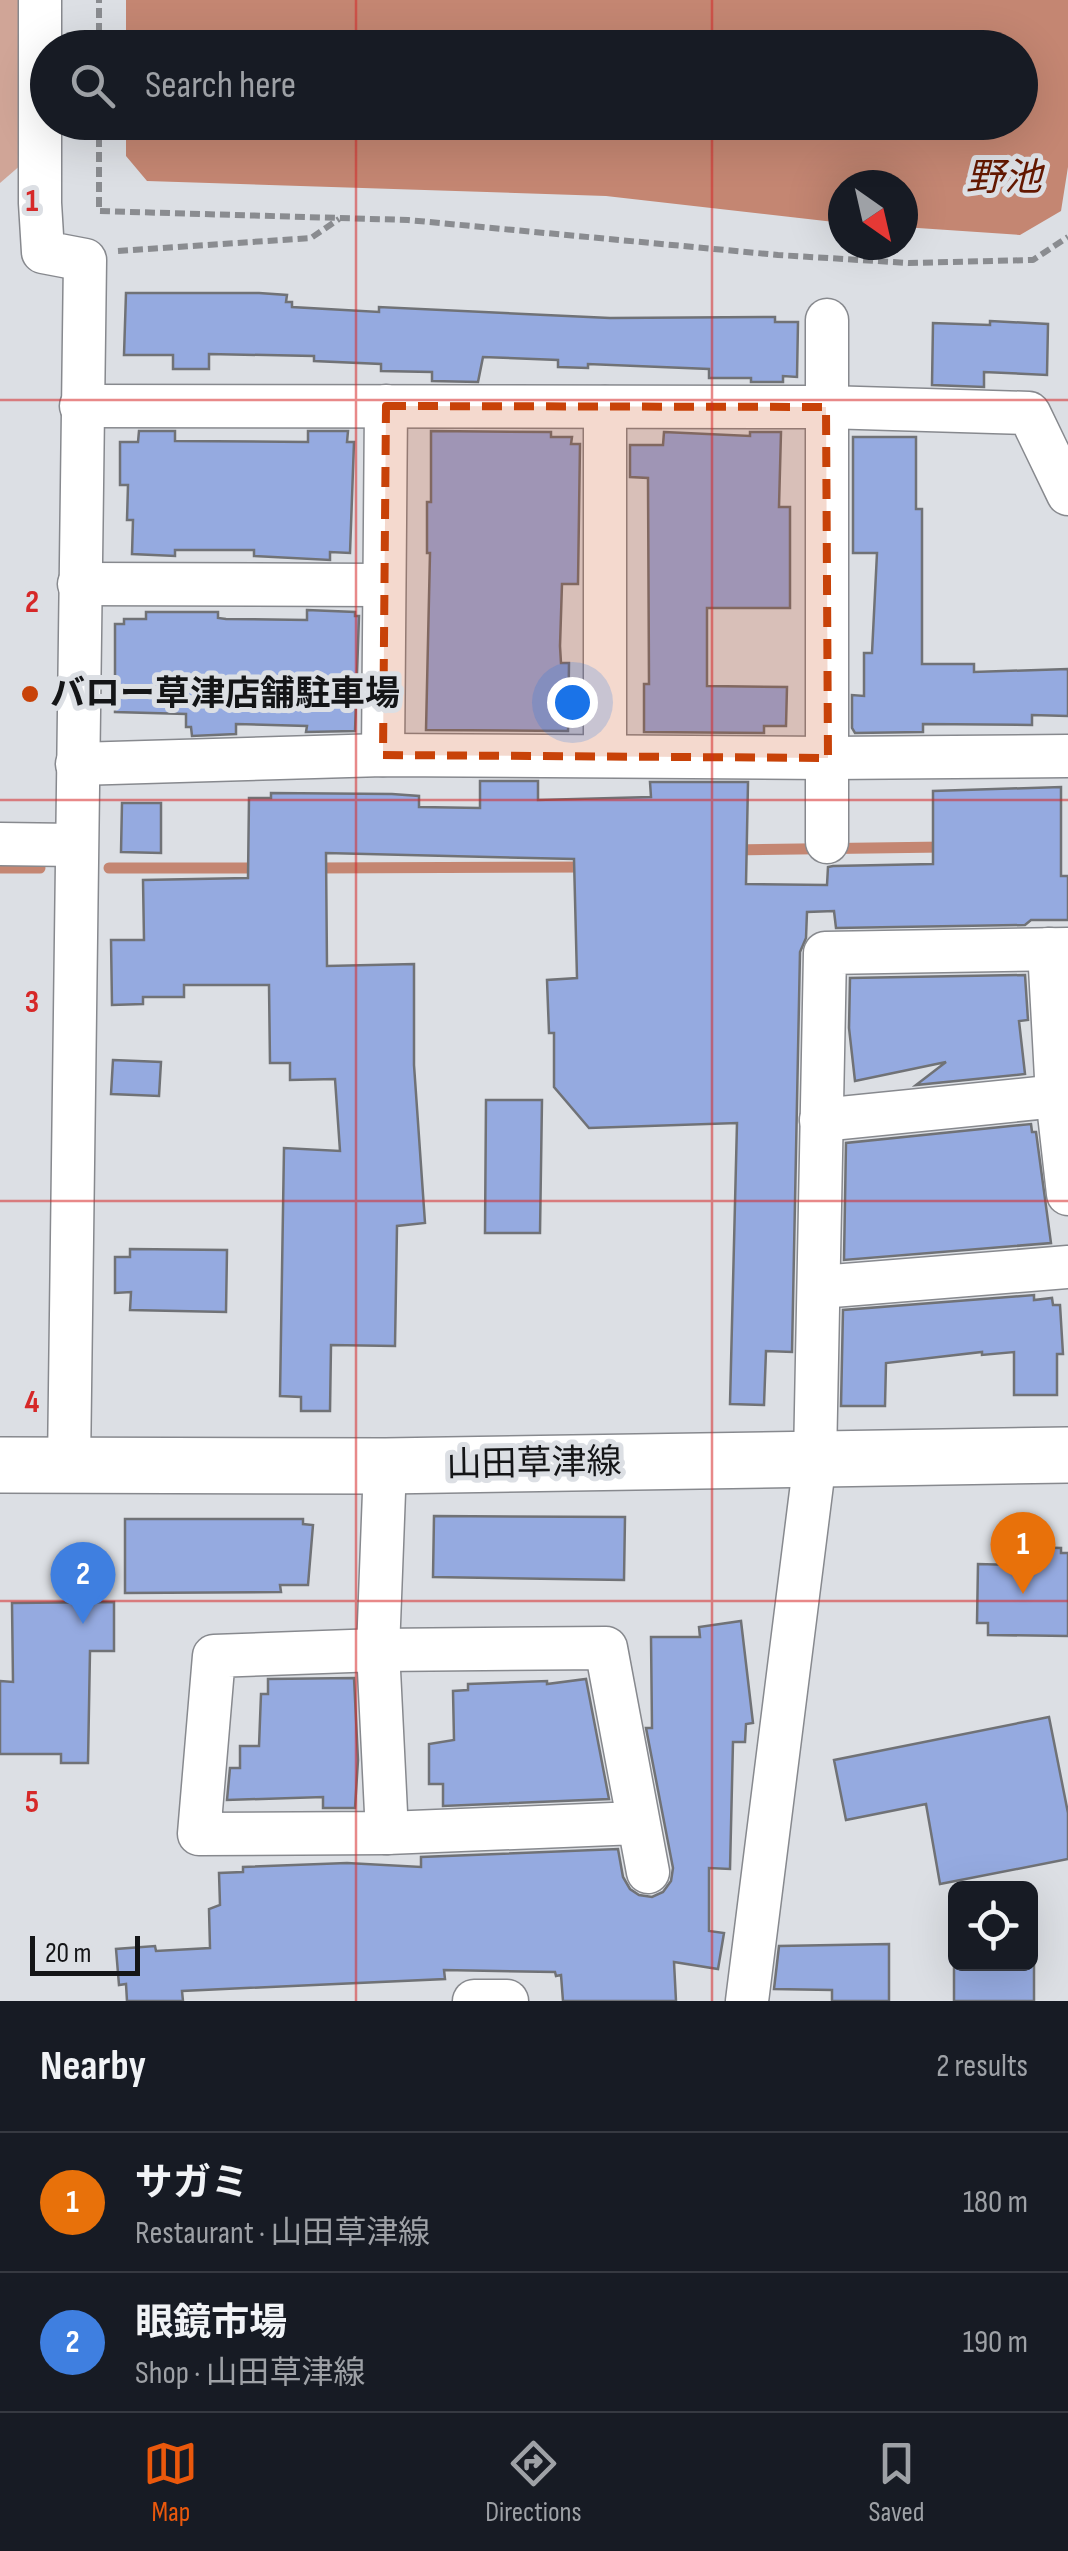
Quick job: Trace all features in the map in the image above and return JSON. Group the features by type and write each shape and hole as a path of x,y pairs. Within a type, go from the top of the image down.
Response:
{"main road":[{"name":"山田草津線","path":"0,1466 384,1466 1068,1456"}],"street":[{"path":"37,30 40,0"},
{"path":"30,102 20,203 43,252 85,260 69,1465"},
{"path":"826,320 827,842"},
{"path":"81,406 826,407 1030,413 1068,494"},
{"path":"383,756 386,406"},
{"path":"605,407 605,755"},
{"path":"79,584 384,585"},
{"path":"78,764 383,756 1068,756"},
{"path":"0,844 76,845"},
{"path":"747,2001 815,1460 825,953 1058,949 1068,1194"},
{"path":"821,1120 1063,1095"},
{"path":"820,1287 1068,1267"},
{"path":"384,1466 378,1650 386,1833"},
{"path":"637,1822 386,1833 199,1834 214,1656 606,1648 648,1872"},
{"path":"474,2001 506,2001"}],"path":[{"path":"99,0 99,30"},
{"path":"99,140 99,211 426,222 778,255 908,263 1033,260 1068,237"},
{"path":"85,260 121,250 312,238 340,218"}],"highlighted area":[{"path":"386,406 826,407 828,758 383,755"}],"shaded area":[{"path":"0,0 20,0 22,164 0,183"}],"water":[{"name":"野池","path":"126,0 1068,0 1068,167 1061,211 1020,235 918,228 918,170 828,170 828,221 606,196 147,181 126,156 126,140 1038,140 1038,30 126,30"}],"building":[{"path":"126,293 287,295 286,302 292,302 292,307 379,312 379,307 610,318 775,317 775,322 798,322 797,377 783,376 783,382 751,382 751,378 709,378 709,369 588,364 588,368 558,367 558,360 483,357 478,382 432,381 432,372 381,371 381,364 314,361 314,356 209,354 209,369 173,369 173,355 124,355"},
{"path":"990,321 1048,324 1047,375 984,372 984,387 932,385 933,323 990,325"},
{"path":"139,431 175,431 175,441 308,442 308,431 348,431 347,442 354,442 350,553 330,552 330,560 254,556 254,550 175,550 175,556 132,554 133,520 127,520 128,485 120,485 120,442 138,442"},
{"path":"431,431 551,432 551,437 572,437 571,444 580,444 578,584 562,584 560,646 561,663 569,663 568,731 426,730"},
{"path":"664,432 750,436 750,432 781,432 779,507 790,507 790,608 707,608 707,686 787,687 786,726 764,726 764,733 644,732 644,684 649,684 648,478 630,477 630,445 663,445"},
{"path":"853,437 916,437 916,509 922,509 922,664 974,664 974,672 1068,669 1068,716 1032,715 1032,725 923,724 923,732 855,733 852,695 864,696 864,653 872,653 877,553 853,553"},
{"path":"307,610 355,612 359,616 355,731 306,732 307,726 236,724 236,734 192,736 191,727 186,727 186,714 115,712 115,624 124,624 124,619 146,619 146,612 218,612 218,618 226,619 307,620"},
{"path":"480,781 538,781 538,800 651,797 650,782 748,782 746,884 827,885 828,867 833,866 933,864 933,791 1061,787 1061,876 1068,876 1068,920 1031,920 1025,925 836,928 834,911 807,912 806,938 800,952 792,1352 766,1351 764,1405 730,1404 737,1123 589,1128 554,1087 554,1033 549,1033 547,980 577,978 574,859 326,853 327,966 414,964 414,1065 425,1223 397,1226 395,1346 331,1345 330,1411 301,1411 301,1397 280,1396 284,1148 340,1151 335,1079 290,1080 290,1063 270,1063 269,985 184,985 184,997 143,997 143,1004 112,1005 111,940 144,940 143,880 248,878 249,798 271,798 271,793 392,794 419,796 419,807 480,808"},
{"path":"122,803 161,803 161,853 121,852"},
{"path":"1025,975 1028,1020 1019,1021 1025,1074 916,1085 946,1062 855,1081 849,1028 850,978"},
{"path":"113,1060 161,1062 159,1096 111,1094"},
{"path":"486,1100 542,1100 540,1233 485,1233"},
{"path":"1031,1124 1032,1132 1036,1132 1051,1243 844,1260 846,1143"},
{"path":"130,1249 227,1250 226,1312 130,1310 131,1292 115,1293 115,1257 130,1257"},
{"path":"1034,1295 1034,1300 1052,1298 1053,1305 1060,1305 1063,1354 1057,1354 1057,1395 1014,1395 1014,1352 982,1352 886,1363 885,1406 841,1406 843,1310"},
{"path":"434,1516 625,1517 624,1580 433,1577"},
{"path":"125,1519 303,1519 303,1524 313,1525 308,1585 280,1585 281,1592 125,1593"},
{"path":"1023,1547 1061,1548 1061,1553 1068,1553 1068,1636 988,1635 988,1623 977,1623 978,1564 1015,1565 1016,1554 1024,1555"},
{"path":"114,1602 114,1651 90,1651 88,1763 61,1763 61,1754 0,1754 0,1681 13,1682 12,1603"},
{"path":"741,1621 753,1723 746,1724 745,1742 733,1742 730,1869 709,1868 709,1931 724,1933 718,1969 674,1962 676,2001 563,2001 561,1975 556,1976 555,1972 444,1970 445,1979 182,1991 183,2001 127,2001 126,1984 119,1985 116,1949 210,1948 209,1909 220,1905 219,1873 243,1872 243,1867 347,1863 421,1867 421,1857 618,1849 623,1877 630,1889 652,1897 663,1892 671,1881 673,1868 646,1728 652,1728 651,1637 700,1637 699,1627"},
{"path":"354,1678 358,1760 355,1808 323,1808 323,1797 227,1800 230,1768 240,1768 240,1746 259,1746 261,1694 268,1694 268,1679"},
{"path":"586,1679 609,1799 443,1806 443,1784 429,1784 429,1744 454,1740 453,1691 468,1690 468,1684 547,1684"},
{"path":"1049,1717 1068,1813 1068,1859 940,1884 926,1804 846,1820 834,1760"},
{"path":"889,1944 889,2001 832,2001 832,1990 774,1989 779,1946"},
{"path":"954,1971 1034,1971 1034,2001 954,2001"}],"waterway":[{"path":"732,850 944,847"},
{"path":"313,868 589,867"},
{"path":"0,868 40,868"},
{"path":"109,868 259,868"}],"place":[{"name":"バロー草津店舗駐車場","path":"30,694"},
{"name":"サガミ","path":"1023,1594"},
{"name":"眼鏡市場","path":"83,1624"}]}
